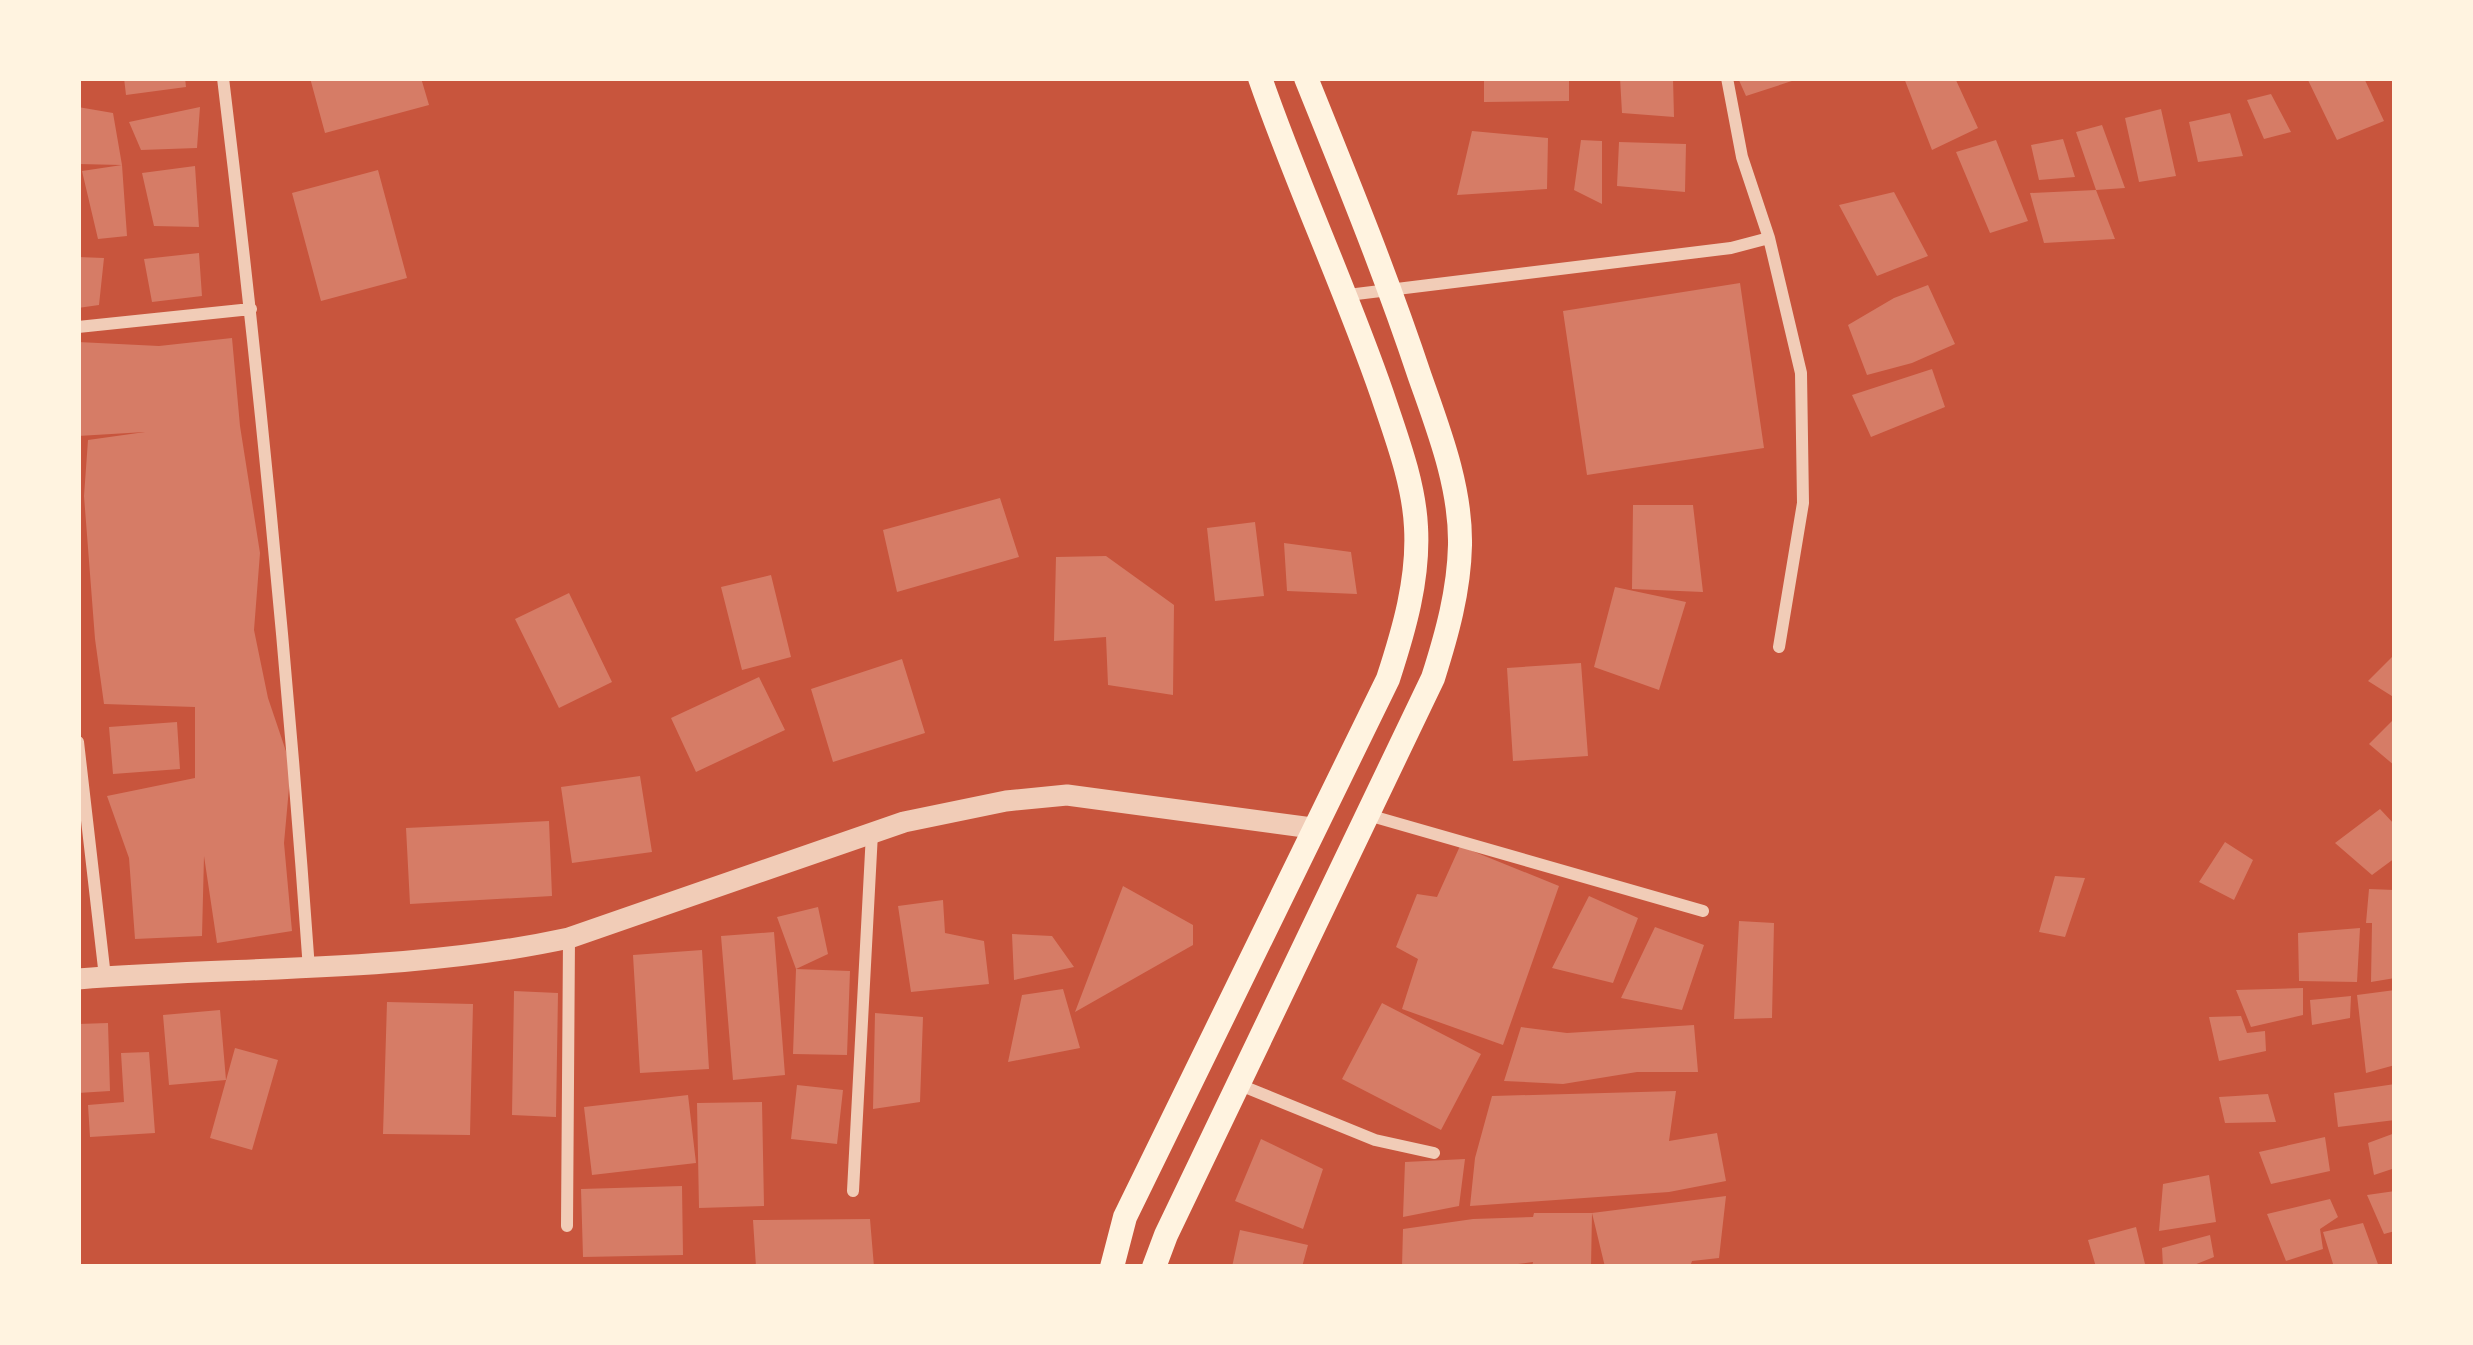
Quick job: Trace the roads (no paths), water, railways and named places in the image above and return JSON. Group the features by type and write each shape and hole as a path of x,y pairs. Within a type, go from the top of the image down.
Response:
{"main road":[{"path":"1112,1267 1125,1217 1388,679 1414,576 1417,524 1399,445 1348,296 1260,78"},
{"path":"1154,1267 1432,678 1453,613 1460,544 1456,493 1442,439 1390,288 1306,78"},
{"path":"1312,828 1364,825"}],"street":[{"path":"223,78 251,309 309,969"},
{"path":"1727,78 1742,157 1768,238 1801,373 1803,503 1779,646"},
{"path":"1348,296 1731,248 1768,238"},
{"path":"78,327 251,309"},
{"path":"78,742 105,977"},
{"path":"78,980 309,969 520,948 569,938 953,809 1067,795 1312,828"},
{"path":"1364,825 1703,911"},
{"path":"853,1191 872,833"},
{"path":"567,1226 569,938"},
{"path":"1240,1084 1375,1140 1434,1153"}]}
